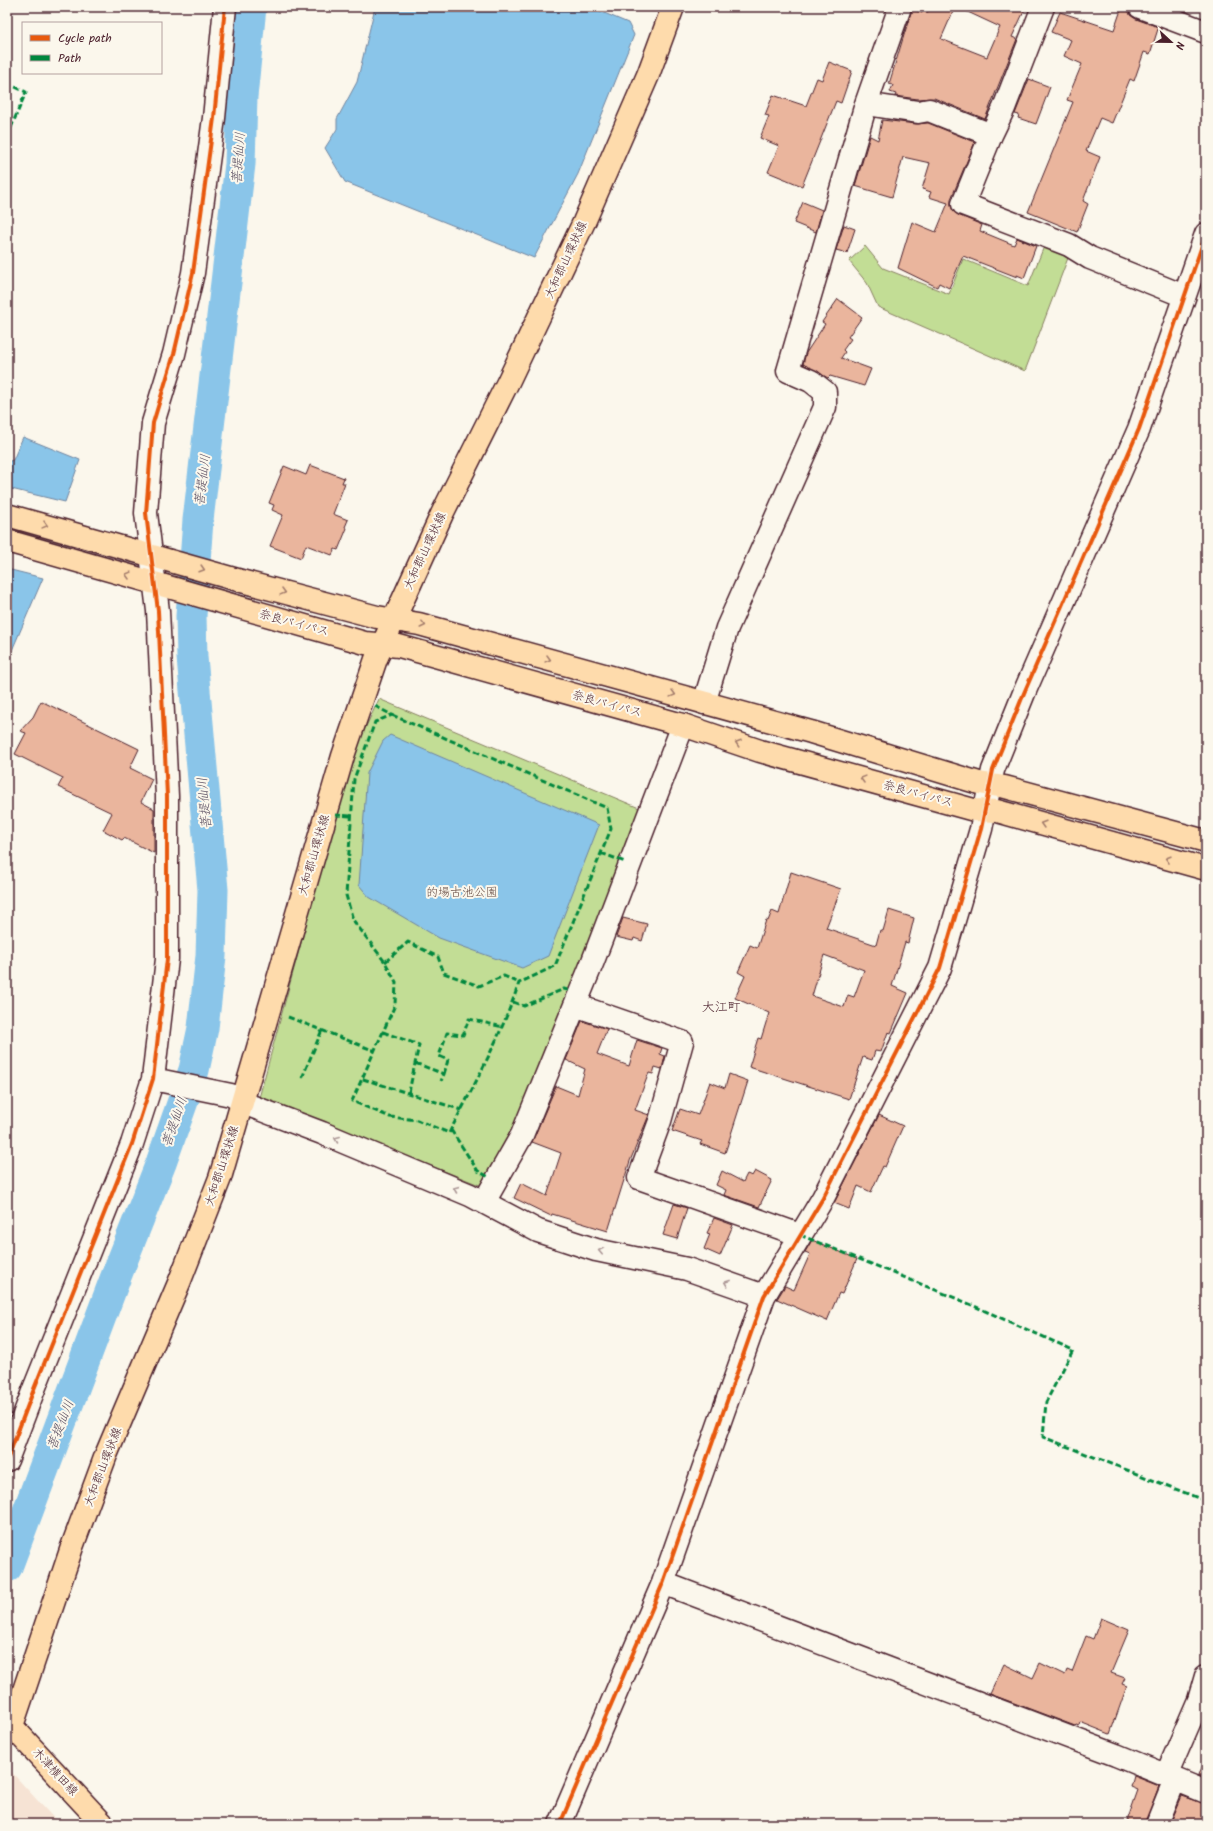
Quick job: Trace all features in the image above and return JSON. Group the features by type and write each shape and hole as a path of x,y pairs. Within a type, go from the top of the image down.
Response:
{"main road":[{"name":"大和郡山環状線","path":"9,1723 106,1455 179,1283 218,1184 237,1098 343,756 376,659 393,620 584,222 648,74 673,7"},
{"path":"7,514 245,582 377,617 419,624 811,732 979,783 991,784 1206,841"},
{"name":"奈良バイパス","path":"7,541 366,643 400,646 683,725 760,751 974,810 997,811 1206,869"},
{"name":"木津横田線","path":"9,1723 103,1824"}],"street":[{"path":"7,1460 158,1080 167,959 167,796 160,584 157,556 146,514 153,423 174,354 193,273 214,118 225,7"},
{"path":"704,703 726,628 825,407 825,392 811,381 788,371 866,104 900,7"},
{"path":"1043,7 1004,108 991,135 963,204 1069,244 1090,258 1184,296"},
{"path":"1140,7 1206,32"},
{"path":"866,104 918,112 929,110 991,135"},
{"path":"560,1824 663,1583 764,1296 823,1198 940,968 981,829 994,770 1024,693 1140,429 1206,234"},
{"path":"484,1202 522,1135 575,1005 683,725"},
{"path":"575,1005 682,1042 660,1121 639,1178 800,1235"},
{"path":"158,1080 237,1098 251,1106 322,1133 484,1202 538,1231 596,1250 687,1269 764,1296"},
{"path":"663,1583 1206,1792"},
{"path":"1157,1824 1206,1676"}],"shaded area":[{"path":"7,1767 59,1824 7,1824"}],"green space":[{"path":"1047,239 1071,250 1025,371 878,307 867,283 849,261 865,246 883,268 949,294 963,259 1028,286"},
{"name":"的場古池公園","path":"379,699 644,810 515,1135 482,1186 259,1098 351,758"}],"water":[{"path":"375,7 590,7 628,23 634,35 578,174 534,258 345,182 325,148 337,129 337,119 357,82"},
{"path":"23,437 80,460 65,502 7,488 7,462 13,460"},
{"path":"7,569 43,578 7,662"},
{"path":"390,735 599,825 548,956 522,968 439,938 369,897 359,885 367,773 383,741"}],"building":[{"path":"930,7 955,7 941,39 987,57 1000,27 957,7 1026,7 1012,37 1017,39 985,119 934,98 918,99 895,96 896,94 890,92 893,85 889,84 912,9 922,13 923,10 928,12"},
{"path":"1122,7 1128,7 1130,15 1136,19 1161,28 1161,30 1158,29 1150,54 1144,52 1134,81 1130,79 1112,123 1100,118 1086,151 1100,157 1083,201 1088,204 1077,232 1028,212 1073,102 1067,100 1082,64 1064,56 1071,40 1051,32 1060,12 1114,30"},
{"path":"829,62 852,71 841,103 836,101 802,186 768,172 779,146 760,138 769,116 765,115 773,95 806,106 817,78 822,80"},
{"path":"1029,79 1050,87 1036,124 1018,118 1019,115 1015,114"},
{"path":"882,120 916,124 928,123 975,142 951,199 951,206 953,211 958,215 982,225 980,231 1014,245 1017,238 1036,246 1024,278 1017,275 1017,277 963,256 949,288 939,283 937,287 898,268 912,222 936,232 948,203 929,197 931,192 922,189 930,163 903,157 892,197 855,186 870,136 878,140"},
{"path":"803,202 822,210 816,232 794,223"},
{"path":"844,225 855,229 847,253 836,250"},
{"path":"838,299 862,317 848,337 851,339 843,350 845,352 841,358 871,369 864,386 830,376 828,378 803,364 806,353 825,324 822,322"},
{"path":"310,465 344,478 342,483 345,483 333,514 348,520 345,527 347,528 338,550 335,549 332,555 306,545 301,558 270,546 283,515 272,510 274,505 269,503 284,466 306,475"},
{"path":"41,701 139,749 130,768 152,779 141,802 154,809 154,853 124,838 122,840 103,830 112,813 58,787 63,778 15,754 26,733 20,731 33,717"},
{"path":"791,872 841,889 826,928 876,945 880,930 883,931 889,910 914,918 908,943 905,942 892,986 908,993 891,1033 888,1032 881,1052 875,1051 872,1060 863,1057 849,1099 749,1067 758,1038 761,1039 769,1013 735,998 745,976 738,972 750,945 757,948 766,920 768,921 772,911 779,914","holes":["824,955 864,970 854,997 848,995 844,1007 812,996"]},
{"path":"623,918 647,924 642,941 634,938 633,941 616,937"},
{"path":"582,1021 607,1029 597,1054 629,1066 637,1040 662,1048 660,1054 665,1056 662,1069 655,1067 653,1074 649,1073 635,1110 649,1115 630,1161 608,1231 552,1214 551,1216 514,1198 521,1183 547,1196 561,1153 532,1142 556,1086 578,1095 585,1069 566,1060"},
{"path":"729,1074 748,1081 725,1153 700,1144 702,1141 672,1131 680,1109 698,1115 710,1082 725,1088"},
{"path":"879,1115 903,1126 885,1167 883,1166 871,1192 858,1186 849,1209 834,1203"},
{"path":"722,1171 743,1182 747,1174 752,1176 755,1171 772,1180 759,1207 724,1195 726,1190 716,1185"},
{"path":"674,1204 687,1208 677,1239 663,1235"},
{"path":"714,1218 733,1225 720,1256 704,1249 710,1234 707,1233"},
{"path":"812,1240 857,1259 842,1294 839,1293 827,1321 777,1299 785,1286 794,1290 810,1254 805,1252"},
{"path":"1101,1618 1129,1630 1111,1673 1125,1678 1122,1684 1127,1686 1110,1734 1080,1722 1079,1726 1075,1726 990,1694 1004,1664 1033,1678 1040,1663 1065,1675 1067,1670 1072,1672 1086,1636 1093,1639"},
{"path":"1204,1759 1206,1759 1206,1778 1198,1775"},
{"path":"1134,1776 1159,1786 1145,1824 1126,1824 1138,1790 1131,1787"},
{"path":"1182,1796 1206,1804 1206,1812 1201,1824 1170,1824"}],"waterway":[{"name":"菩提仙川","path":"7,1567 115,1279 161,1163 194,1070 203,1028 211,956 213,890 192,657 191,616 198,520 240,164 242,97 251,7"}],"marked path":[{"path":"7,83 26,92 7,137"},
{"path":"375,706 392,715"},
{"path":"392,715 607,808 611,829 555,966 519,983 496,1041 449,1133 417,1120 390,1117 352,1101 395,1005 396,982 385,962 353,920 346,895 354,779 375,722 392,715"},
{"path":"335,815 351,816"},
{"path":"601,853 625,862"},
{"path":"385,962 408,942 438,957 444,973 479,986 504,976 519,983"},
{"path":"513,1002 524,1006 564,989 571,991"},
{"path":"288,1017 375,1051"},
{"path":"444,1074 448,1060 439,1056 447,1033 463,1035 469,1019 503,1027"},
{"path":"302,1078 322,1030"},
{"path":"383,1032 419,1045 409,1092"},
{"path":"415,1063 444,1074 441,1081"},
{"path":"363,1079 462,1110"},
{"path":"451,1130 478,1171 489,1177"},
{"path":"800,1235 965,1302 1073,1350 1046,1402 1043,1437 1206,1501"}],"cycle path":[{"path":"7,1460 132,1144 153,1079 167,959 167,796 158,611 146,513 153,423 174,354 193,273 214,118 225,7"},
{"path":"560,1824 663,1583 764,1296 823,1198 940,968 981,829 993,770 1024,693 1139,429 1206,234"}],"district":[{"name":"大江町","path":"721,1007"}]}
